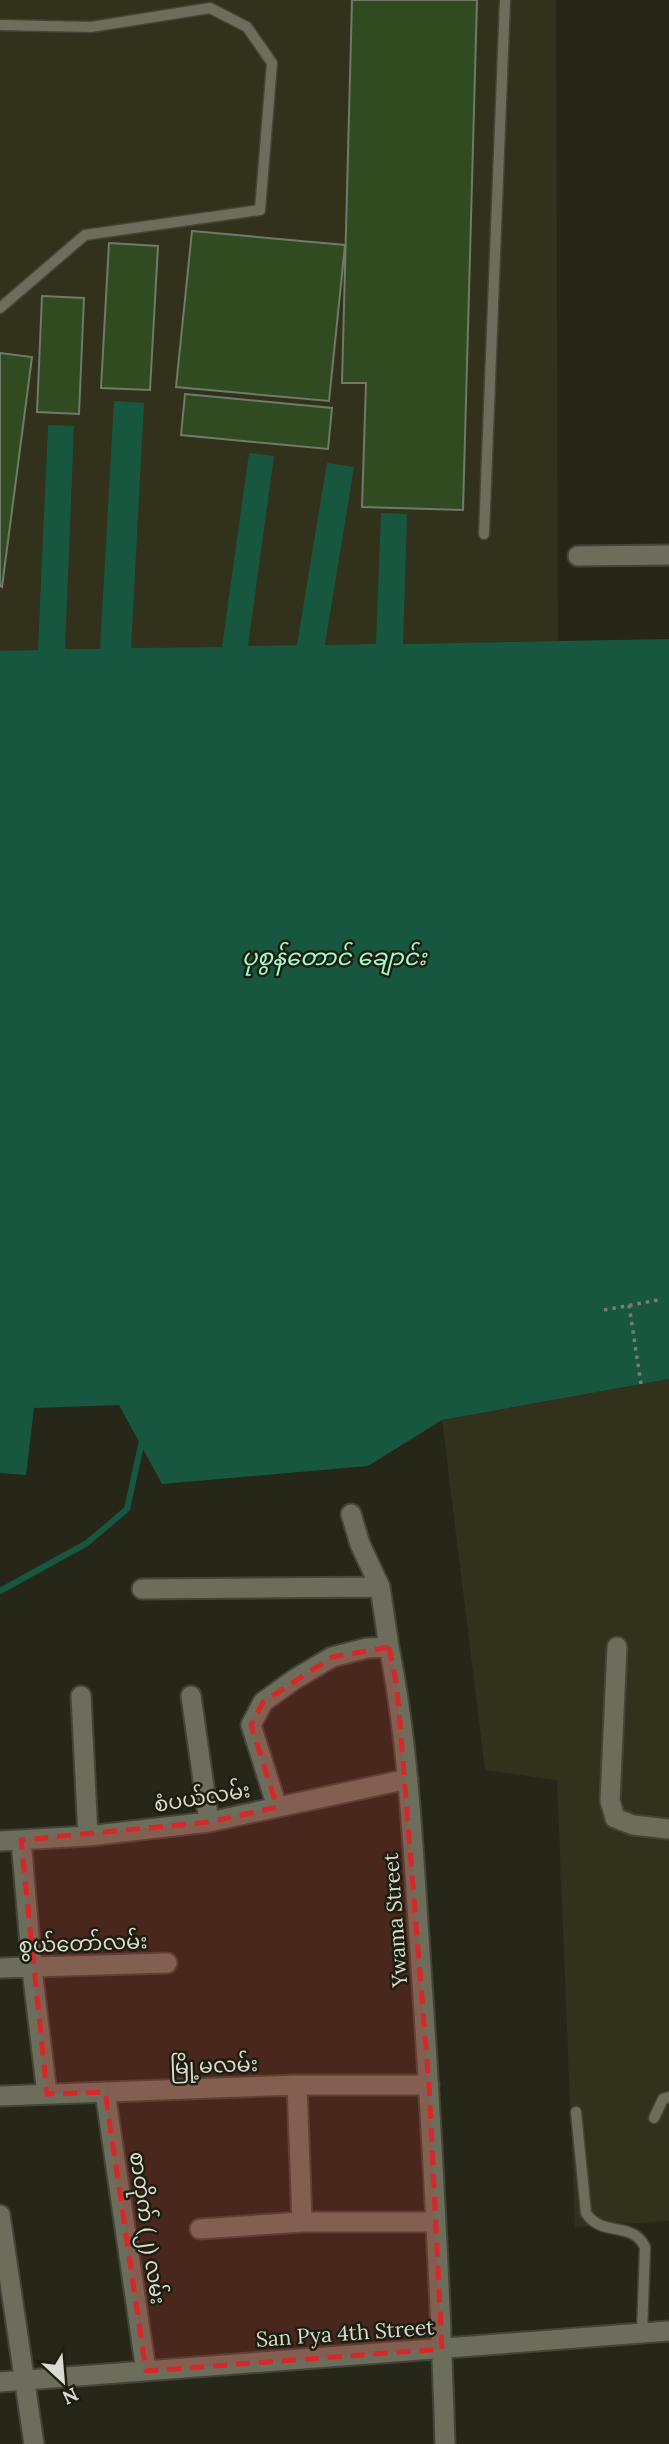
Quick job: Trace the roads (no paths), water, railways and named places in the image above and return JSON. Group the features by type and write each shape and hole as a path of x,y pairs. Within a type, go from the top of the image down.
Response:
{"street":[{"path":"578,556 669,555"},
{"name":"Ywama Street","path":"351,1514 360,1544 380,1587 397,1686 408,1779 429,2084 445,2444"},
{"path":"142,1589 380,1587"},
{"path":"278,1807 251,1725 263,1702 332,1657 367,1648 389,1647"},
{"path":"617,1647 610,1801 615,1818 634,1825 669,1829"},
{"path":"81,1696 88,1836"},
{"path":"191,1696 209,1822"},
{"name":"စံပယ်လမ်း","path":"0,1841 88,1836 209,1822 408,1779"},
{"path":"21,1840 32,1969 47,2094"},
{"name":"စွယ်တော်လမ်း","path":"0,1968 167,1963"},
{"name":"မြို့မလမ်း","path":"0,2096 297,2085 429,2084"},
{"path":"297,2085 302,2222"},
{"name":"စာတိုက် (၂) လမ်း","path":"105,2092 146,2371"},
{"path":"0,2215 34,2444"},
{"path":"200,2228 302,2222 436,2222"},
{"name":"San Pya 4th Street","path":"0,2382 669,2331"}],"lane":[{"path":"484,534 505,0"},
{"path":"0,25 91,27 210,8 247,27 272,63 260,210 85,234 0,308"},
{"path":"654,2118 663,2099 669,2097"},
{"path":"576,2112 586,2213 591,2221 604,2227 634,2232 645,2247 642,2333"}],"water":[{"name":"ပုစွန်တောင် ချောင်း","path":"114,401 144,403 131,648 222,647 249,453 274,456 248,646 297,645 327,463 354,467 325,645 376,644 381,513 407,514 403,644 669,639 669,1379 442,1420 368,1466 162,1484 119,1405 34,1408 26,1475 0,1473 0,651 38,650 48,425 74,426 65,649 100,649"}],"waterway":[{"path":"0,1591 87,1543 127,1509 142,1441"}]}
